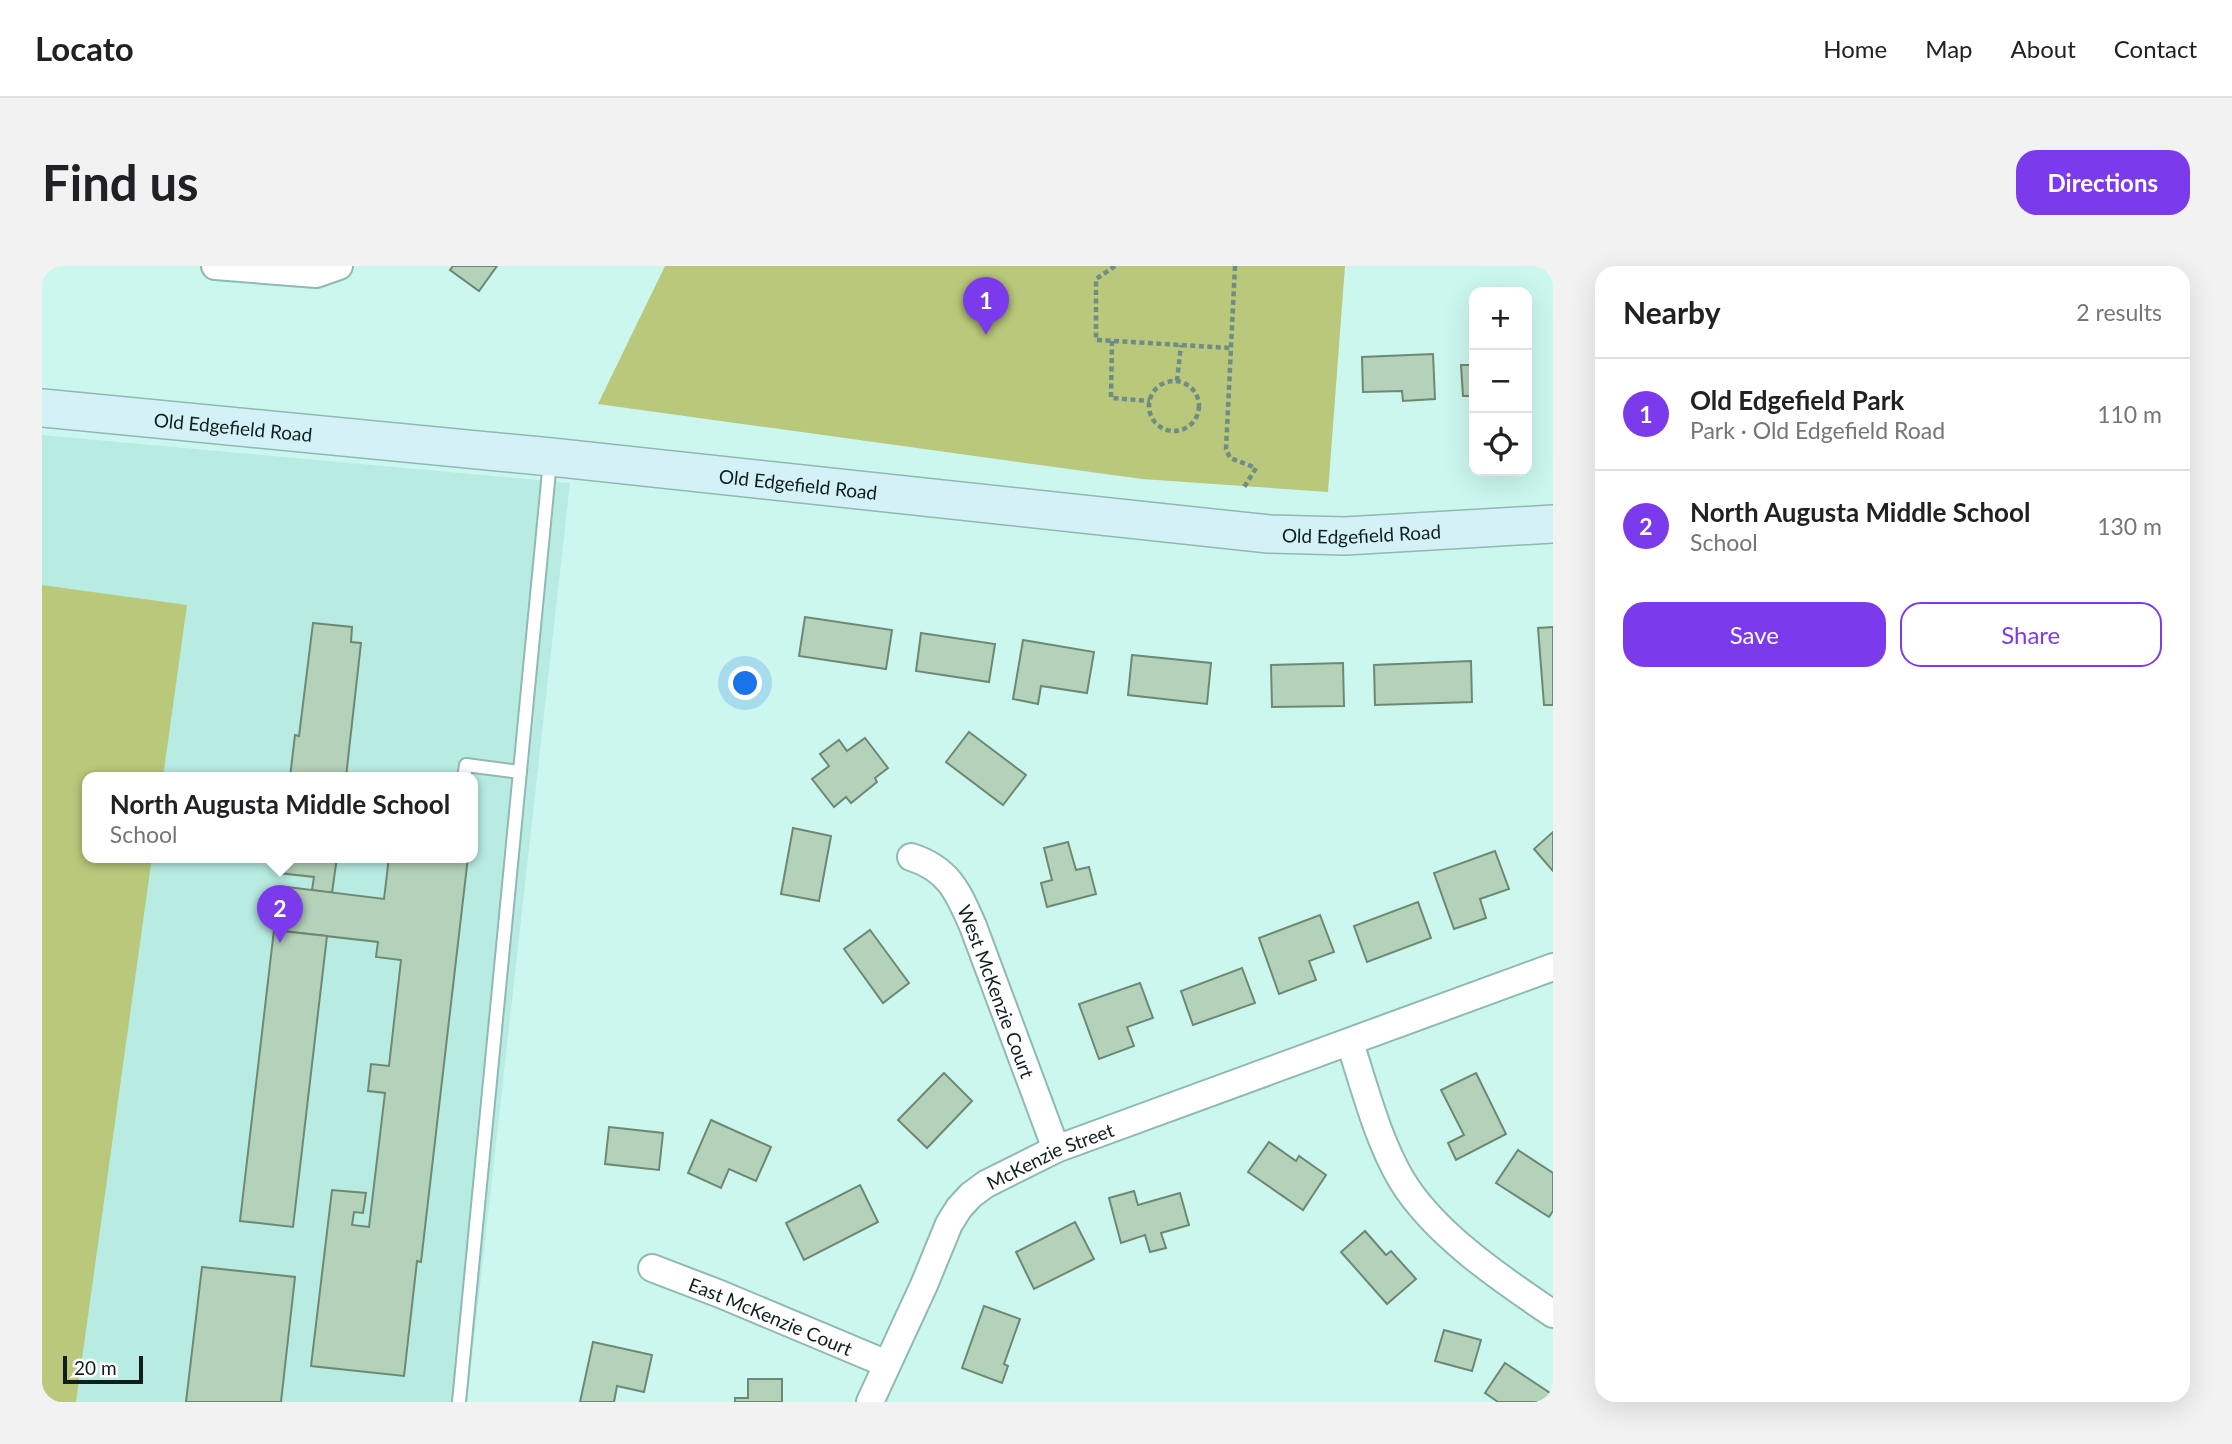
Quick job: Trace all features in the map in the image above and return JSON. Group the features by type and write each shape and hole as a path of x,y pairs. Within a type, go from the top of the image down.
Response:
{"street":[{"path":"215,266 316,274 339,266"},
{"name":"Old Edgefield Road","path":"42,408 551,457 1282,534 1345,536 1553,524"},
{"name":"West McKenzie Court","path":"911,857 937,869 950,880 958,894 973,926 1056,1149"},
{"name":"McKenzie Street","path":"870,1402 949,1224 971,1195 986,1184 1056,1149 1553,967"},
{"path":"1350,1043 1388,1153 1415,1200 1433,1221 1509,1284 1553,1314"},
{"name":"East McKenzie Court","path":"653,1268 887,1364"}],"lane":[{"path":"459,1402 551,457"},
{"path":"465,772 466,765 520,772"}],"path":[{"path":"1115,266 1096,279 1097,340 1231,348"},
{"path":"1235,266 1227,454 1256,468 1243,489"},
{"path":"1112,341 1111,398 1150,401"},
{"path":"1177,381 1181,345"},
{"path":"1177,381 1192,388 1198,399 1198,414 1187,427 1172,430 1157,423 1152,417 1150,401 1161,385 1177,381"}],"shaded area":[{"path":"42,435 570,483 467,1402 42,1402"}],"green space":[{"path":"665,266 1345,266 1328,492 1142,479 598,404"},
{"path":"42,585 187,605 164,772 82,772 82,863 151,863 76,1402 42,1402"}],"building":[{"path":"453,266 497,266 479,291 450,270"},
{"path":"1433,354 1435,399 1403,401 1402,391 1363,392 1362,357"},
{"path":"1461,365 1469,365 1469,396 1463,396"},
{"path":"805,617 892,630 886,669 799,656"},
{"path":"313,623 352,627 351,642 361,643 347,772 291,772 295,735 299,736"},
{"path":"1553,627 1553,705 1544,705 1538,628"},
{"path":"921,633 995,644 989,682 916,671"},
{"path":"1023,640 1094,652 1087,693 1041,686 1038,704 1013,699"},
{"path":"1132,655 1211,663 1207,704 1128,695"},
{"path":"1471,661 1472,702 1375,705 1374,665"},
{"path":"1343,663 1344,706 1272,707 1271,665"},
{"path":"969,732 1026,775 1003,805 946,762"},
{"path":"865,738 888,768 875,778 877,782 851,803 846,797 834,807 812,779 829,766 820,754 839,740 847,751"},
{"path":"793,828 831,836 819,901 781,894"},
{"path":"1553,832 1553,871 1534,849"},
{"path":"1068,842 1076,870 1089,867 1096,894 1047,907 1041,883 1052,880 1044,848"},
{"path":"1495,851 1509,889 1480,899 1486,918 1454,929 1434,873"},
{"path":"280,863 336,863 332,893 312,890 314,877 279,873"},
{"path":"388,863 467,863 421,1262 417,1261 404,1376 311,1366 332,1190 366,1193 363,1213 354,1212 352,1225 369,1227 385,1093 368,1091 371,1064 389,1066 401,960 376,957 378,942 282,931 288,887 384,899"},
{"path":"279,887 288,887 282,931 327,936 293,1227 240,1221"},
{"path":"1418,902 1431,938 1367,962 1354,926"},
{"path":"1320,915 1334,952 1309,961 1316,980 1279,994 1259,938"},
{"path":"870,930 909,983 883,1003 844,949"},
{"path":"1242,968 1255,1003 1193,1025 1181,991"},
{"path":"1140,983 1153,1018 1127,1027 1134,1046 1099,1059 1079,1004"},
{"path":"944,1073 972,1101 927,1148 898,1120"},
{"path":"1476,1073 1506,1134 1456,1160 1448,1143 1464,1135 1441,1090"},
{"path":"711,1120 771,1147 756,1181 729,1169 721,1188 688,1173"},
{"path":"609,1127 663,1133 659,1170 605,1164"},
{"path":"1269,1142 1296,1161 1299,1156 1326,1175 1303,1210 1248,1172"},
{"path":"1518,1150 1553,1173 1553,1211 1549,1217 1496,1183"},
{"path":"860,1185 878,1222 804,1260 786,1223"},
{"path":"1134,1191 1138,1205 1180,1193 1189,1225 1161,1233 1166,1248 1150,1252 1145,1235 1121,1243 1109,1198"},
{"path":"1075,1222 1094,1259 1034,1289 1016,1252"},
{"path":"1365,1231 1386,1255 1391,1251 1416,1279 1387,1304 1341,1252"},
{"path":"202,1267 295,1277 281,1402 186,1402"},
{"path":"984,1306 1020,1319 1004,1364 1008,1366 1002,1383 962,1368"},
{"path":"1444,1330 1481,1340 1472,1371 1435,1361"},
{"path":"593,1342 652,1355 644,1392 617,1386 614,1402 580,1402"},
{"path":"1505,1363 1553,1395 1553,1402 1498,1402 1485,1393"},
{"path":"748,1379 782,1379 782,1402 735,1402 735,1398 748,1398"}],"place":[{"name":"Old Edgefield Park","path":"986,335"},
{"name":"North Augusta Middle School","path":"280,943"}]}
